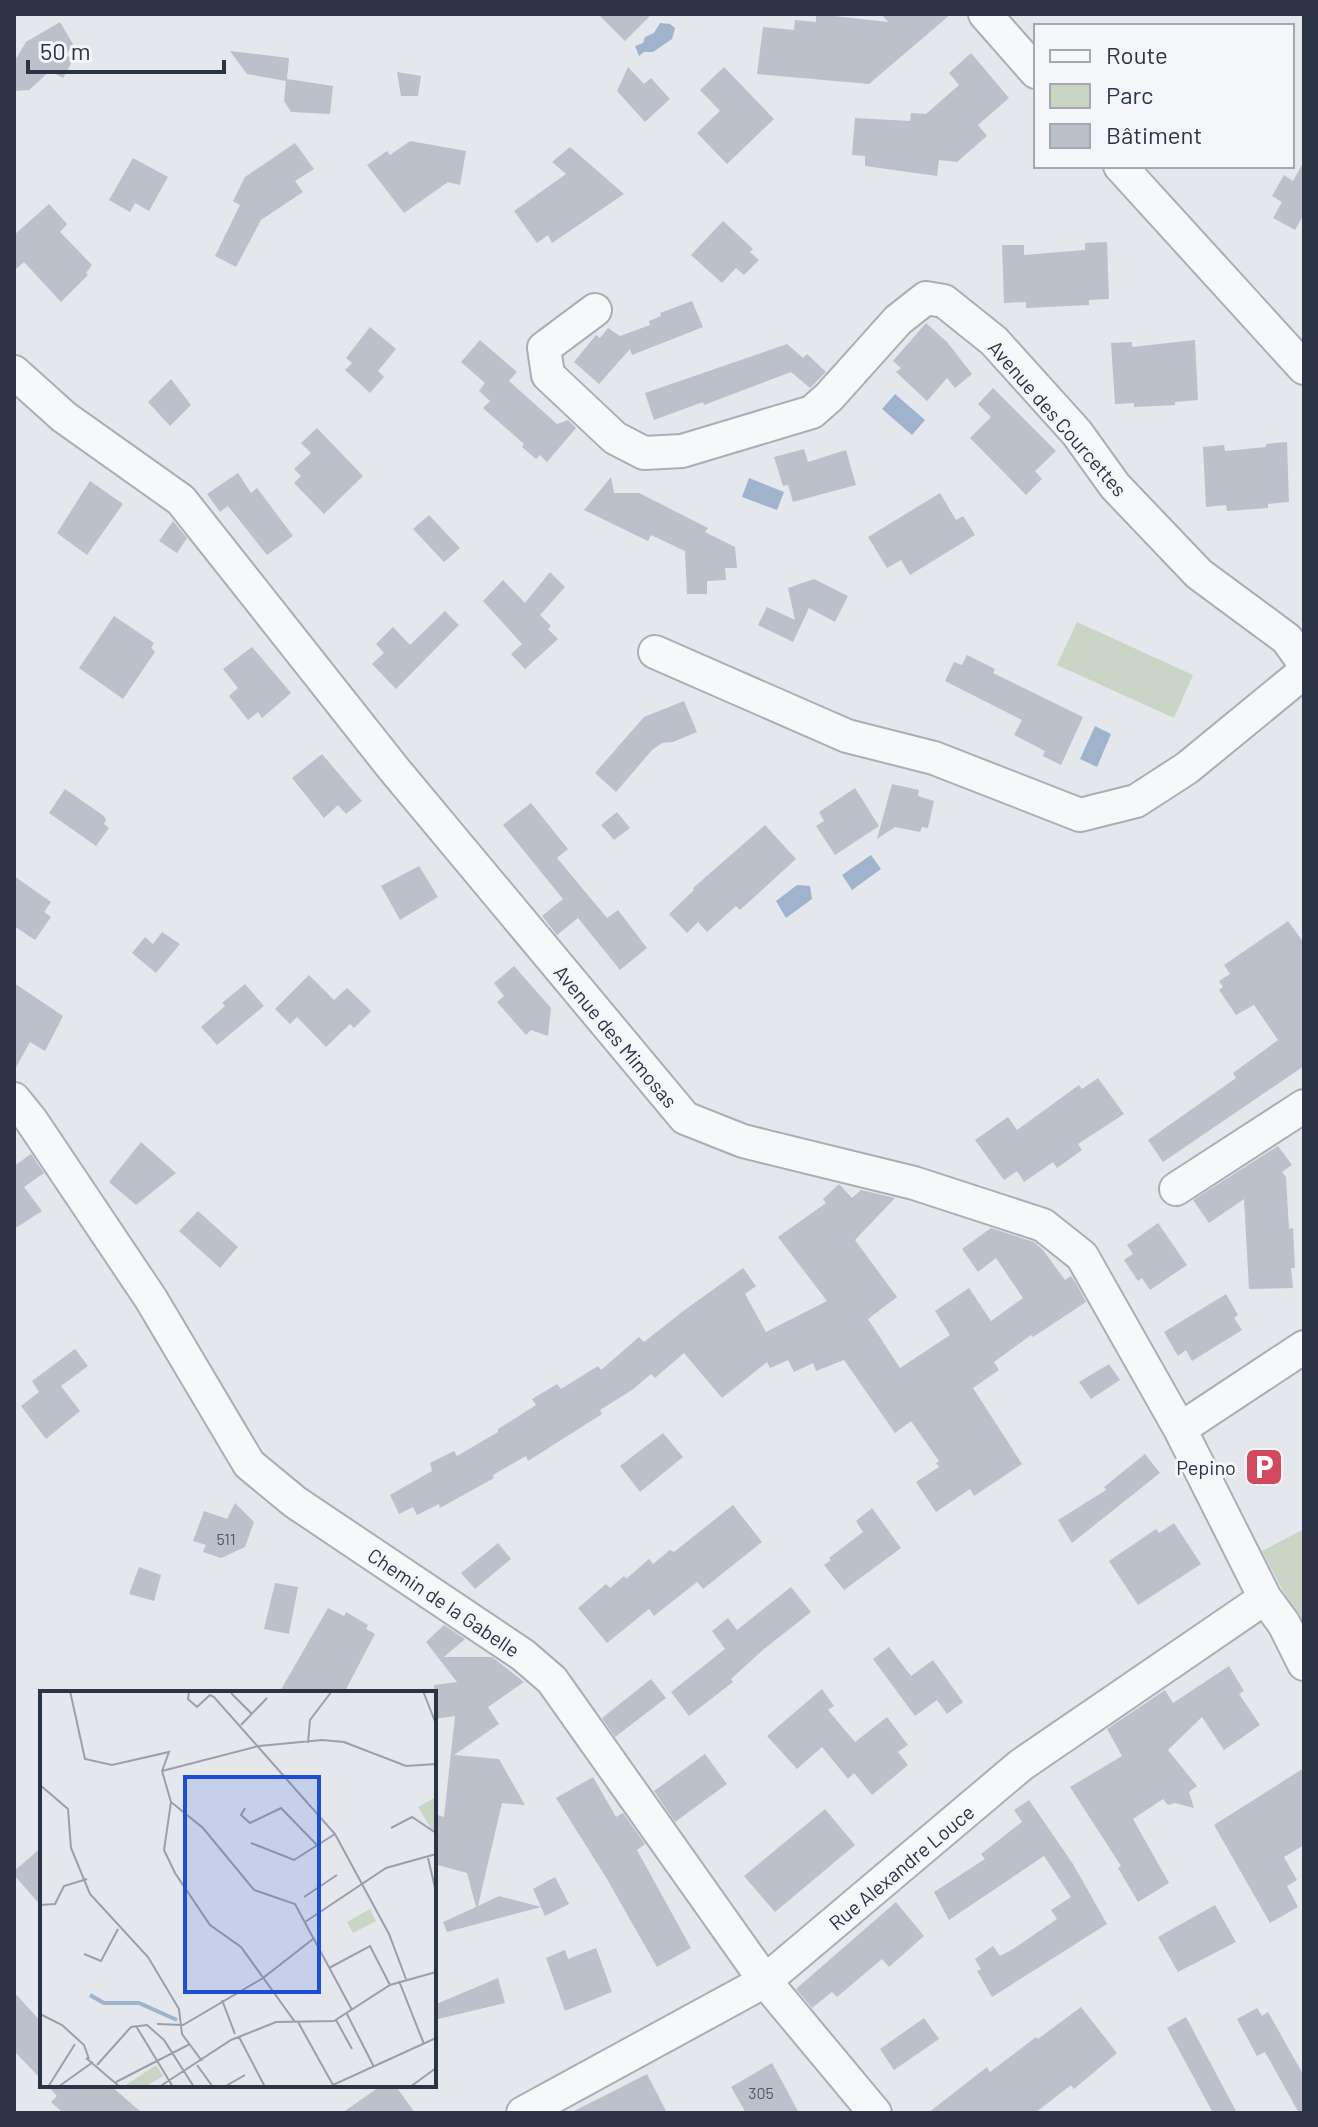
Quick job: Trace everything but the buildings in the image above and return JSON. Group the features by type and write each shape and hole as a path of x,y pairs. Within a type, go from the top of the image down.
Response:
{"street":[{"path":"985,14 1034,70"},
{"path":"1122,168 1304,368"},
{"name":"Avenue des Courcettes","path":"595,310 544,348 548,375 615,438 644,453 682,451 812,412 898,320 926,298 944,301 994,341 1077,433 1115,486 1199,574 1287,639 1304,663"},
{"name":"Avenue des Mimosas","path":"14,372 64,417 181,500 393,768 685,1118 743,1141 914,1183 1043,1225 1082,1256 1180,1429 1265,1598 1284,1624 1304,1664"},
{"path":"655,652 847,736 934,758 1080,815 1136,801 1162,785 1304,672"},
{"name":"Chemin de la Gabelle","path":"14,1099 151,1299 249,1464 295,1502 523,1655 552,1680 765,1981 875,2113"},
{"path":"1176,1189 1304,1106"},
{"path":"1180,1429 1304,1347"},
{"name":"Rue Alexandre Louce","path":"523,2113 765,1981 1021,1765 1265,1598"}],"green space":[{"path":"1077,622 1193,675 1174,718 1057,665"},
{"path":"1304,1529 1304,1631 1262,1551"}],"water":[{"path":"660,23 675,28 672,39 653,52 644,52 639,56 635,46 654,33"},
{"path":"895,394 925,420 912,435 882,409"},
{"path":"749,478 784,492 777,510 742,497"},
{"path":"1095,726 1111,734 1097,767 1080,759"},
{"path":"871,855 881,869 852,890 842,875"},
{"path":"797,885 810,886 812,899 786,918 776,901"}],"place":[{"name":"Pepino","path":"1264,1467"}]}
